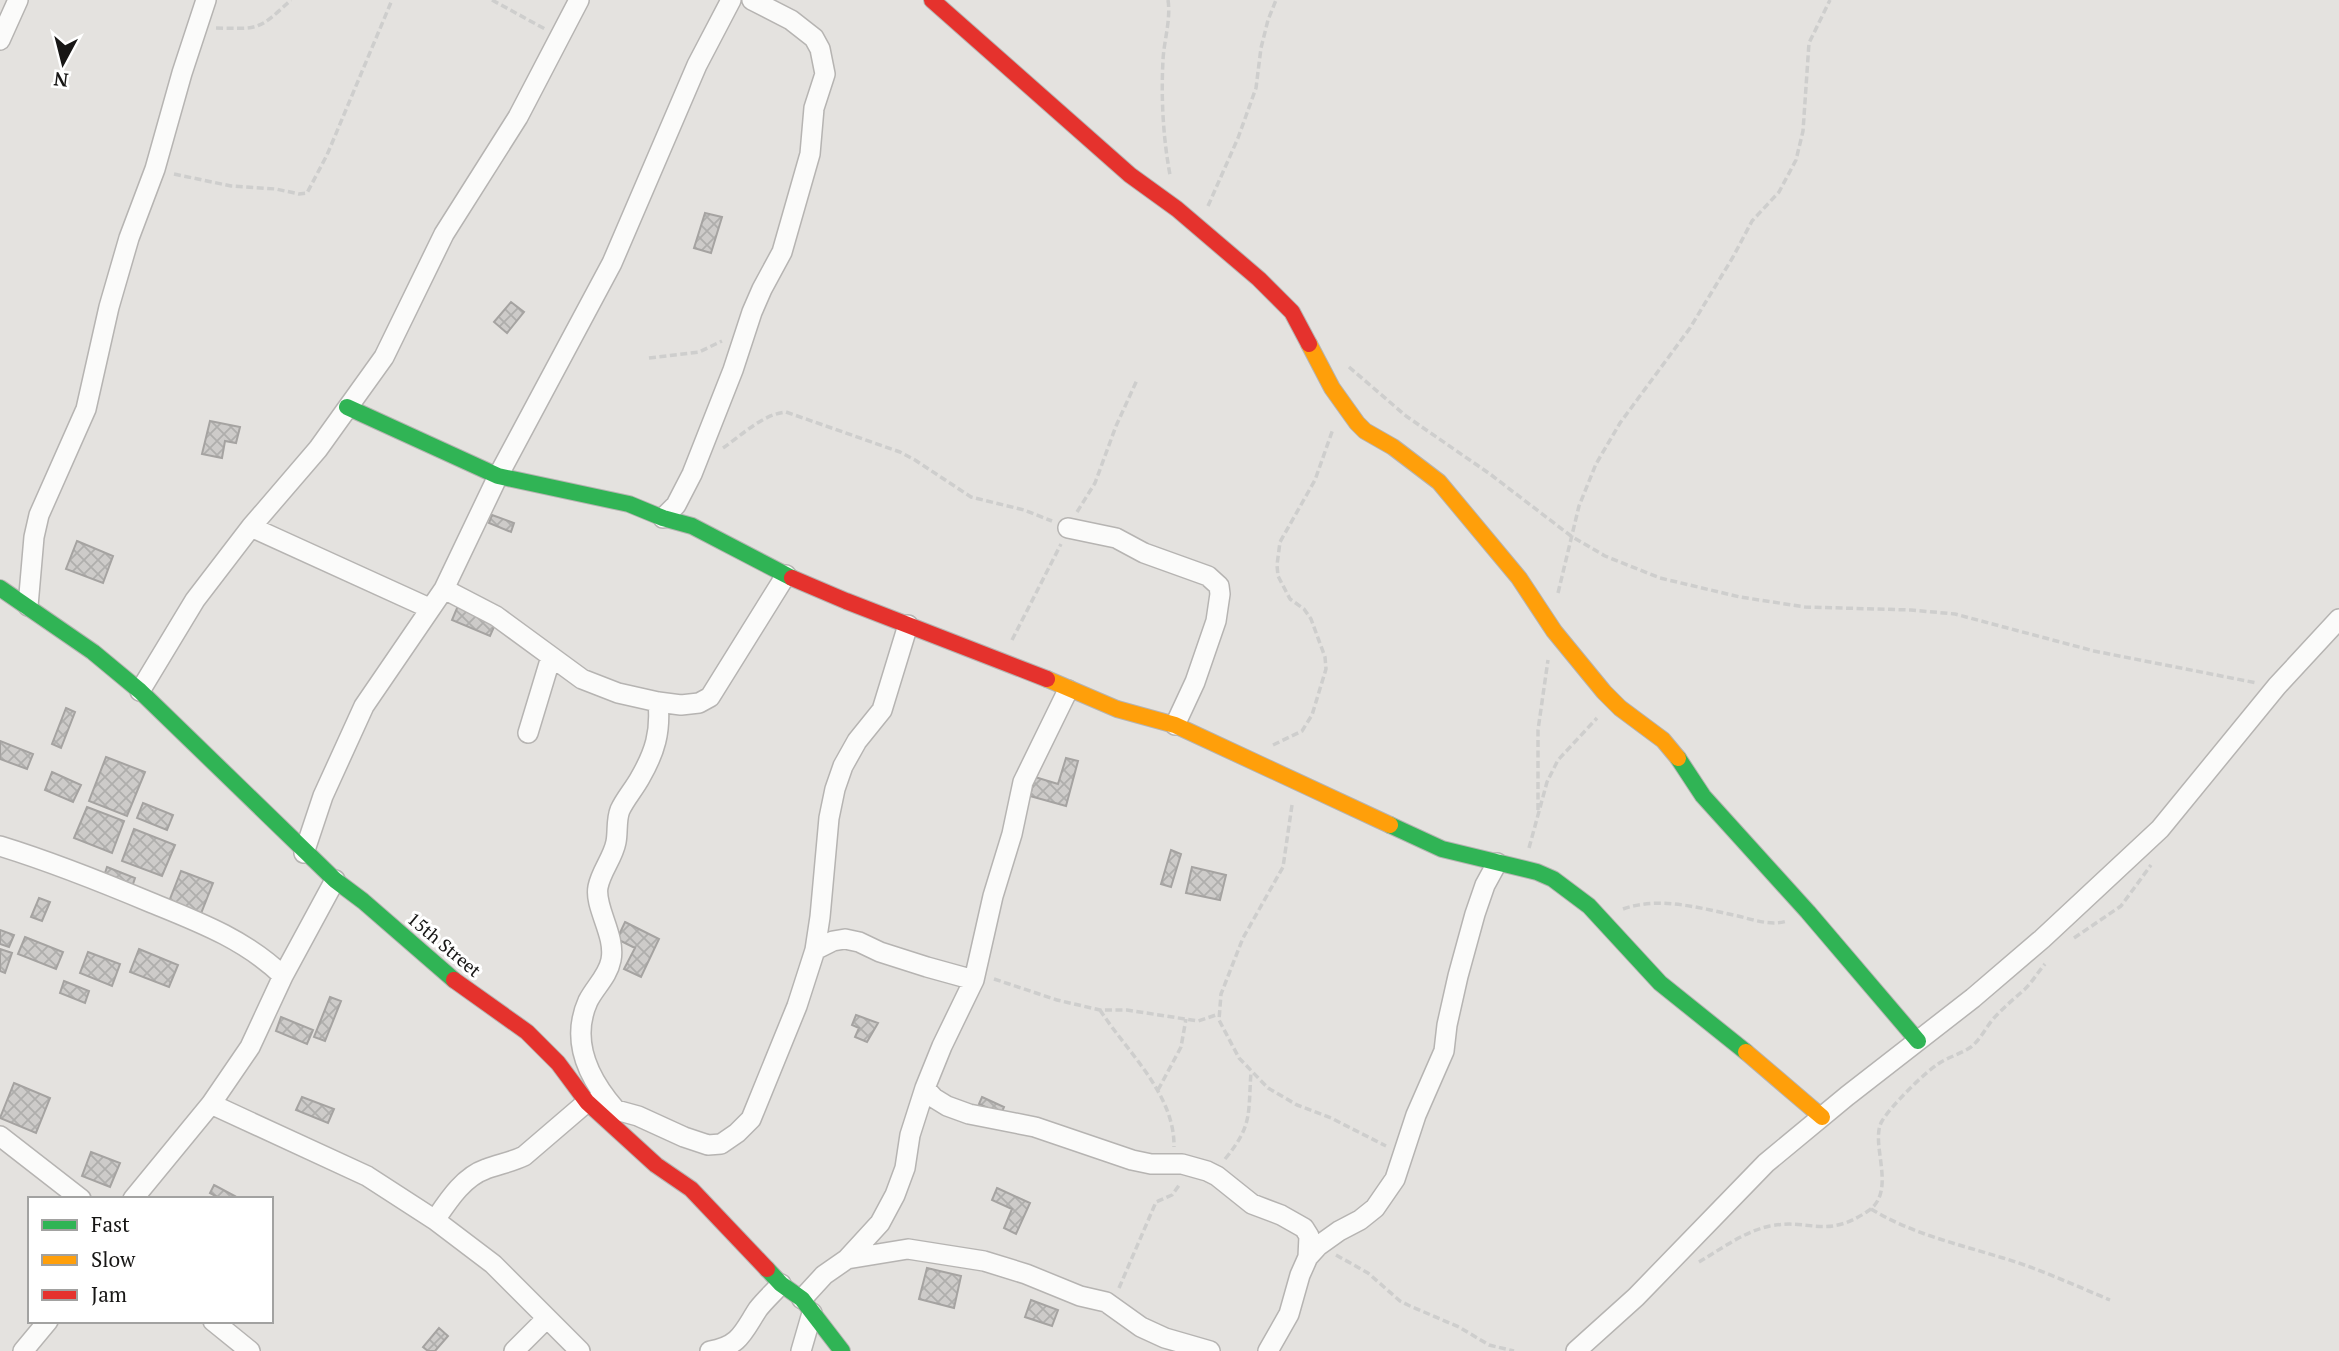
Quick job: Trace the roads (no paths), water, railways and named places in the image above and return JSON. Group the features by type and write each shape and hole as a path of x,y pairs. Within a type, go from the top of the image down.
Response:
{"street":[{"path":"0,40 18,0"},
{"path":"28,606 33,537 38,515 86,409 109,307 129,238 155,169 206,0"},
{"path":"139,691 195,600 251,527 318,449 384,357 444,234 518,117 579,0"},
{"path":"304,853 323,796 364,706 444,589 498,476 612,263 697,65 731,0"},
{"path":"663,518 676,505 692,474 762,289 782,252 810,154 814,108 825,74 820,49 814,38 791,20 752,0"},
{"path":"932,0 1130,175 1177,209 1259,279 1292,312 1332,388 1365,431 1401,452 1439,482 1519,578 1554,631 1613,702 1663,740 1674,752 1703,796 1808,912 1917,1041"},
{"path":"347,407 498,476 629,504 692,526 786,575 1117,709 1175,725 1442,849 1553,879 1589,906 1660,982 1779,1079 1822,1118"},
{"path":"251,527 429,608"},
{"path":"1068,528 1115,538 1156,558 1208,576 1219,586 1216,621 1195,682 1175,725"},
{"path":"444,589 496,616 582,679 618,693 681,705 710,697 786,575"},
{"name":"15th Street","path":"0,588 93,652 139,691 304,853 450,977 527,1032 558,1063 587,1102 656,1165 691,1189 781,1284 807,1306 842,1351"},
{"path":"1576,1351 1644,1288 1766,1163 1973,998 2042,939 2160,829 2277,686 2339,619"},
{"path":"435,1220 449,1199 470,1178 482,1170 524,1156 587,1102 657,1123 684,1137 708,1145 721,1144 751,1119 797,1006 815,950 835,789 843,766 857,741 882,710 908,625"},
{"path":"528,733 551,657"},
{"path":"801,1351 807,1306 824,1275 847,1259 880,1223 895,1195 905,1168 910,1135 925,1088 974,976 1023,782 1068,690"},
{"path":"615,1109 592,1078 581,1047 580,1031 588,1002 602,982 612,956 609,930 597,897 598,885 613,852 619,814 649,762 659,729 658,702"},
{"path":"0,846 82,873 208,926 249,948 284,976"},
{"path":"1268,1351 1289,1314 1300,1275 1313,1252 1375,1208 1395,1179 1416,1115 1444,1051 1458,976 1475,915 1485,885 1497,863"},
{"path":"135,1197 211,1104 250,1047 335,880"},
{"path":"815,950 833,941 845,939 904,960 974,976"},
{"path":"925,1088 947,1106 969,1114 1035,1127 1132,1160 1151,1164 1172,1163 1217,1176 1252,1204 1281,1215 1304,1228 1313,1252"},
{"path":"211,1104 367,1176 435,1220 493,1264 580,1351"},
{"path":"0,1136 78,1197"},
{"path":"847,1259 908,1249 984,1261 1105,1302 1142,1327 1165,1338 1210,1351"},
{"path":"710,1351 738,1345 760,1308 781,1284"},
{"path":"514,1351 546,1319"},
{"path":"23,1351 46,1323"},
{"path":"215,1323 250,1351"}]}
